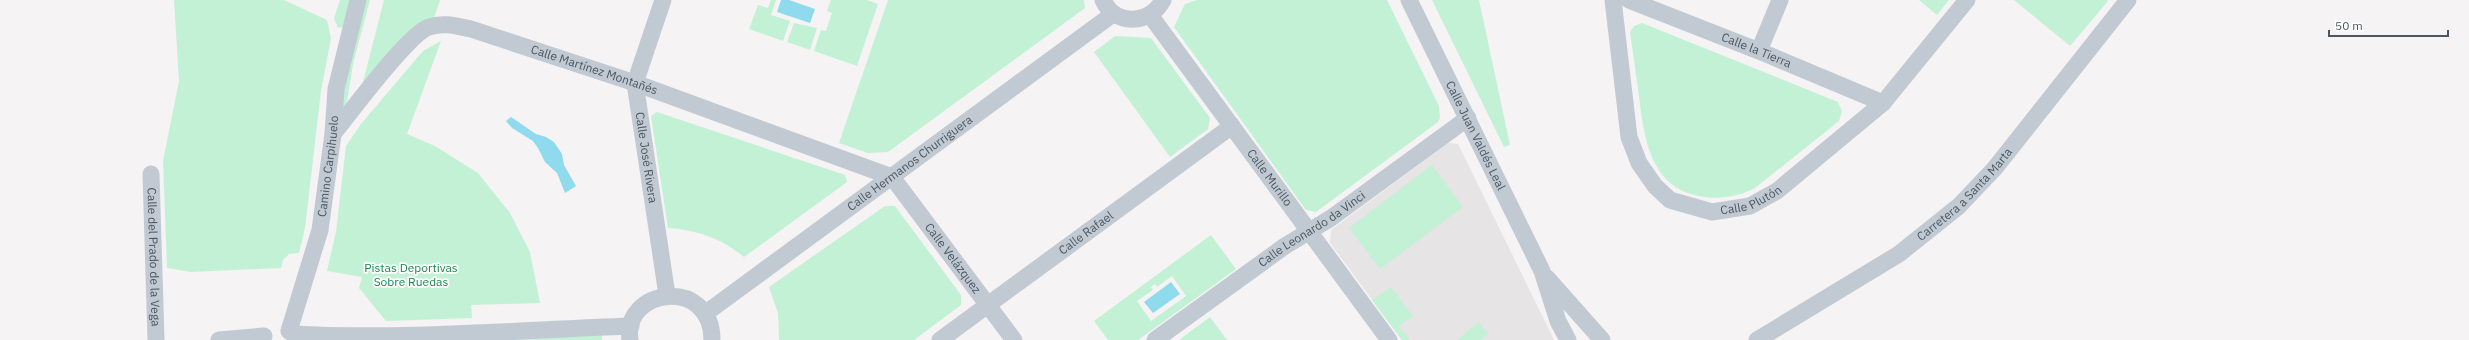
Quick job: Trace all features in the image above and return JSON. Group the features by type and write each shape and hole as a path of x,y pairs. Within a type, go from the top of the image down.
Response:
{"street":[{"name":"Camino Carpihuelo","path":"293,335 320,230 333,134 336,89 358,0"},
{"name":"Calle José Rivera","path":"663,0 635,83 667,295"},
{"path":"1103,0 1113,14 1132,20 1150,15 1160,7 1163,0"},
{"name":"Calle Juan Valdés Leal","path":"1409,0 1542,271 1558,321 1568,340"},
{"name":"Calle Plutón","path":"1613,0 1630,137 1639,163 1655,186 1670,200 1712,212 1750,206 1777,191 1883,103 1967,0"},
{"name":"Calle la Tierra","path":"1629,0 1759,50 1883,103"},
{"path":"1759,50 1780,0"},
{"name":"Carretera a Santa Marta","path":"1757,340 1899,254 1959,206 1995,168 2128,0"},
{"name":"Calle Hermanos Churriguera","path":"706,313 1113,14"},
{"name":"Calle Murillo","path":"1150,15 1389,340"},
{"name":"Calle Martínez Montañés","path":"333,134 410,40 428,27 445,24 471,29 635,83 892,177"},
{"name":"Calle Leonardo da Vinci","path":"1155,340 1308,231 1331,218 1468,118"},
{"name":"Calle Rafael","path":"940,340 1232,126"},
{"name":"Calle del Prado de la Vega","path":"151,174 156,340"},
{"name":"Calle Velázquez","path":"892,177 1014,340"},
{"name":"Calle Juan Valdés Leal","path":"1542,271 1602,340"},
{"path":"219,340 263,338 271,331 280,329 293,335 321,336 461,333 631,333 638,312 649,301 667,295 680,296 694,302 706,313 712,328 712,340"}],"shaded area":[{"path":"1448,143 1458,144 1554,340 1402,340 1330,243 1331,230"}],"green space":[{"path":"174,0 284,0 327,20 331,38 321,91 305,228 299,253 289,254 283,260 281,268 191,272 167,268 163,161 179,81"},
{"path":"340,0 351,0 344,27 338,28 334,18"},
{"path":"365,0 370,0 353,64 346,108 341,111 342,91"},
{"path":"384,0 440,0 434,18 423,22 403,37 362,86"},
{"path":"771,0 776,0 771,15 790,21 783,41 749,29 758,5 768,8"},
{"path":"831,0 867,0 878,4 857,66 814,51 821,30 826,31 832,13 827,11"},
{"path":"888,0 1084,0 1085,8 888,152 868,153 839,143"},
{"path":"1197,0 1387,0 1439,106 1440,118 1438,122 1316,212 1306,210 1174,27 1185,4"},
{"path":"1432,0 1479,0 1510,145 1504,147"},
{"path":"1919,0 1949,0 1937,15"},
{"path":"2014,0 2107,0 2108,1 2070,46"},
{"path":"794,23 817,28 810,50 787,42"},
{"path":"1642,23 1838,102 1842,111 1839,121 1755,188 1734,196 1720,198 1699,196 1683,191 1670,182 1660,171 1652,158 1647,143 1641,112 1630,32 1634,26"},
{"path":"1115,36 1151,38 1210,118 1208,129 1170,157 1094,52"},
{"name":"Pistas Deportivas Sobre Ruedas","path":"441,41 407,134 435,146 478,173 510,213 530,252 540,303 471,305 472,318 386,321 359,288 362,277 327,271 336,232 346,146 361,124 423,51"},
{"path":"657,112 845,175 847,182 744,257 735,250 708,236 668,228 651,116"},
{"path":"1432,165 1463,207 1380,269 1349,228"},
{"path":"885,206 895,206 961,295 961,305 914,340 779,340 778,313 769,287"},
{"path":"1211,235 1236,269 1138,340 1108,340 1094,321","holes":["1172,276 1186,296 1151,321 1137,301 1153,290 1151,287 1155,284 1157,287"]},
{"path":"1391,287 1413,316 1399,326 1410,340 1402,340 1372,300"},
{"path":"1210,317 1227,340 1179,340"},
{"path":"1479,322 1488,334 1480,340 1457,340"},
{"path":"602,334 602,340 476,340"}],"water":[{"path":"781,0 789,0 815,9 810,23 777,12"},
{"path":"511,117 536,134 546,137 554,142 562,154 564,165 576,186 565,193 557,173 545,162 533,141 512,128 506,121"},
{"path":"1171,282 1180,294 1153,313 1144,302"}]}
